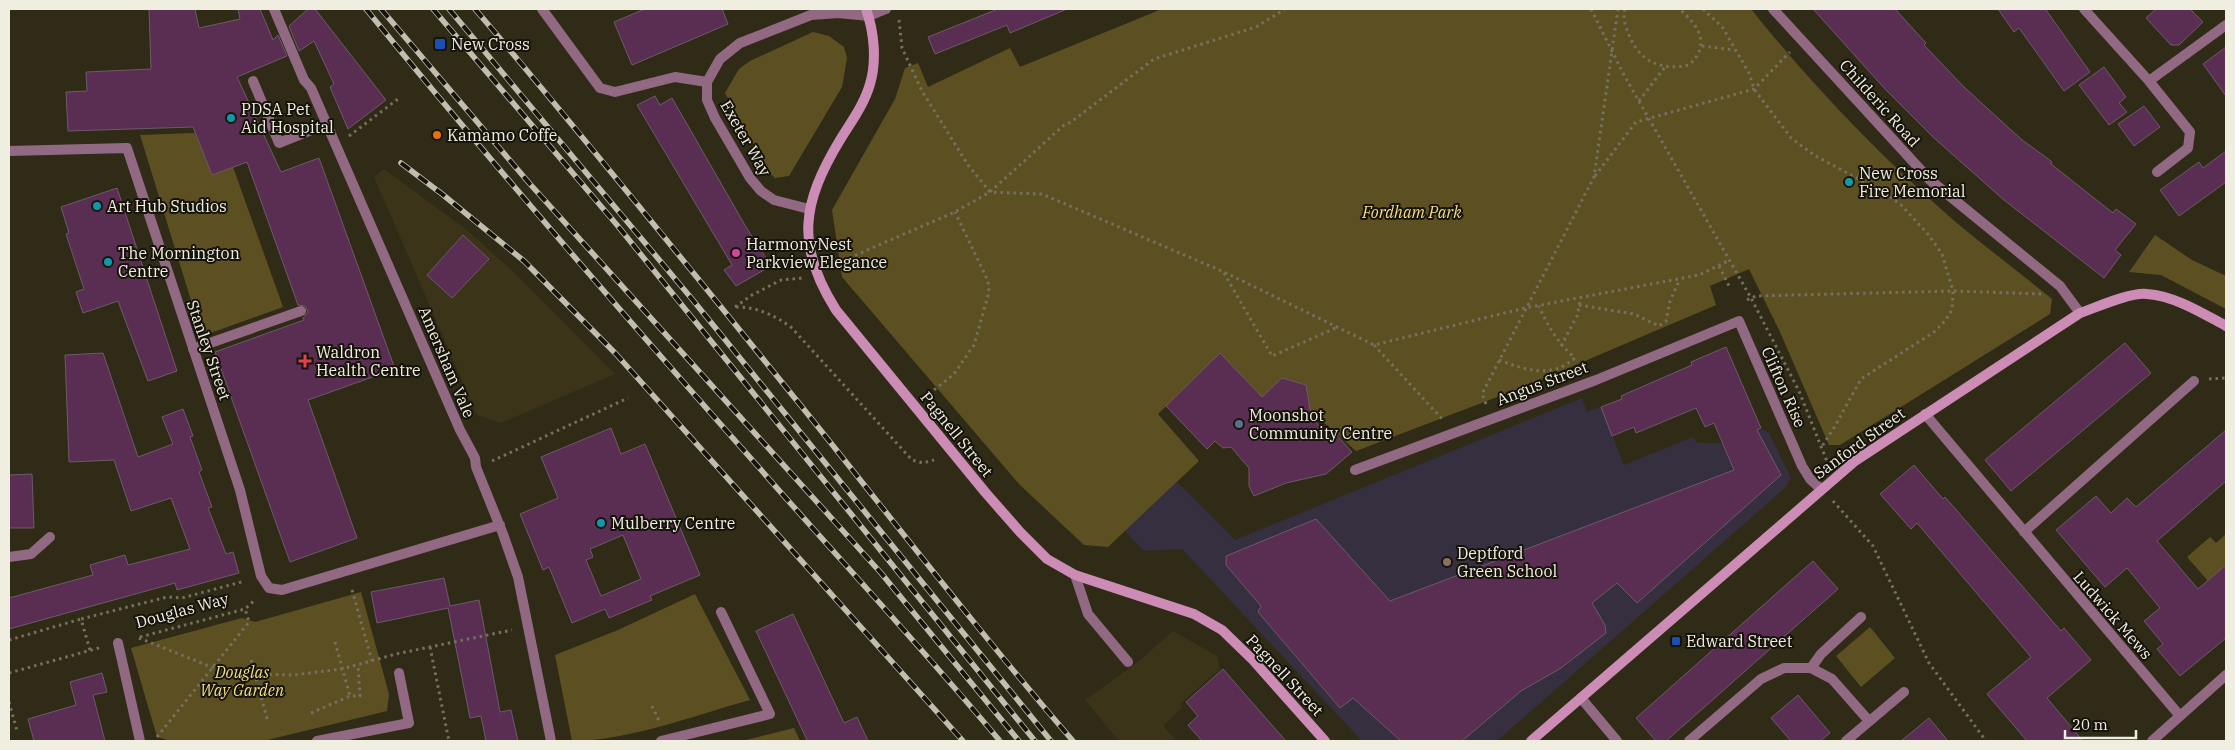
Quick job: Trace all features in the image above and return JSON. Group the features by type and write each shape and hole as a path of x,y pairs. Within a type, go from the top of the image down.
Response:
{"main road":[{"name":"Pagnell Street","path":"867,12 874,60 871,82 861,107 818,179 809,209 809,244 816,274 822,289 836,310 1020,532 1047,559 1075,574 1194,614 1222,630 1253,660 1325,741"},
{"name":"Sanford Street","path":"1531,741 1855,461 2080,313 2114,301 2146,293 2180,303 2226,326"}],"street":[{"name":"Amersham Vale","path":"274,9 304,80 311,88 460,430 474,458 500,525 518,577 551,741"},
{"path":"542,9 600,88 615,92 675,77 707,82 720,59 740,42 811,15 886,9"},
{"name":"Childeric Road","path":"1773,9 1930,180 2060,286 2080,313"},
{"path":"2084,9 2149,81 2190,132 2188,148 2157,172"},
{"path":"2149,81 2226,26"},
{"path":"253,81 279,143 326,124"},
{"name":"Exeter Way","path":"707,82 707,100 715,118 750,178 761,191 774,200 809,209"},
{"name":"Stanley Street","path":"9,151 127,148 240,490 261,576 269,588"},
{"path":"194,349 301,311"},
{"name":"Angus Street","path":"1355,470 1596,380 1739,321"},
{"name":"Clifton Rise","path":"1739,321 1802,466 1810,480 1821,489"},
{"path":"2024,532 2194,382"},
{"name":"Ludwick Mews","path":"1924,414 2180,716"},
{"path":"269,588 282,590 500,525"},
{"path":"9,557 31,554 50,538"},
{"path":"1075,574 1088,614 1128,662"},
{"path":"661,741 770,714 721,612"},
{"path":"1811,668 1821,654 1861,617"},
{"path":"118,643 140,741"},
{"path":"1689,741 1761,679 1784,668 1811,668 1832,679 1869,721"},
{"path":"317,741 355,738 409,723 399,673"},
{"path":"2152,741 2226,674"},
{"path":"1846,741 1904,692"},
{"path":"1581,698 1617,741"}],"path":[{"path":"835,264 955,212 990,192 1064,125 1072,122 1154,59 1256,27 1285,9"},
{"path":"1591,9 1639,101 1730,260 1749,299 1799,390 1829,466"},
{"path":"1594,177 1618,9"},
{"path":"1625,9 1623,14 1626,27 1635,49 1646,59 1665,67 1689,65 1702,46 1702,39 1681,10"},
{"path":"1703,9 1723,28 1749,73 1754,89 1791,138 1814,155 1870,183 1901,205 1928,234 1942,254 1952,291 1952,310 1945,321 1934,332 1861,379 1821,448"},
{"path":"899,19 902,48 922,91 968,165 990,192 1042,194 1224,272 1374,345 1452,433"},
{"path":"1492,419 1482,394 1498,360 1594,177 1636,122 1754,89 1790,52 1805,42"},
{"path":"1702,46 1736,50"},
{"path":"1639,101 1665,67"},
{"path":"348,137 398,99"},
{"path":"928,394 954,374 974,345 989,292 988,281 955,212"},
{"path":"1374,345 1525,308 1699,275 1730,260"},
{"path":"1719,266 1730,288"},
{"path":"1224,272 1272,356 1338,327"},
{"path":"801,279 781,280 752,295 735,307 749,307 776,316 791,327 912,460 923,463 934,460"},
{"path":"1580,305 1634,314 1659,326 1666,321 1670,301 1680,279"},
{"path":"1749,299 1756,296 1952,291 2042,294 2060,286"},
{"path":"1561,346 1577,316 1581,297"},
{"path":"1498,360 1539,371 1555,370 1565,366 1575,358 1561,346 1539,306"},
{"path":"488,463 628,398"},
{"path":"1836,504 1873,546 1929,663 1986,741"},
{"path":"9,640 167,597 182,598 245,581"},
{"name":"Douglas Way","path":"9,673 245,609 269,588"},
{"path":"352,590 372,661"},
{"path":"153,741 214,668 249,622 245,609"},
{"path":"81,619 90,650"},
{"path":"139,638 214,668 255,674 293,675 342,669 430,647 512,630"},
{"path":"335,642 350,696"},
{"path":"430,647 449,741"},
{"path":"251,660 268,722"},
{"path":"310,713 350,696 360,696 358,664"},
{"path":"9,702 17,731"},
{"path":"652,706 660,725"}],"shaded area":[{"path":"384,169 463,227 514,272 615,374 501,423 477,415 374,177"},
{"name":"Deptford Green School","path":"1582,398 1587,412 1601,407 1624,465 1693,437 1697,443 1721,443 1737,440 1762,429 1769,433 1791,478 1786,487 1497,741 1362,741 1182,549 1144,551 1125,531 1177,482 1235,540"},
{"path":"1173,631 1217,656 1220,669 1181,703 1183,707 1163,726 1174,738 1171,741 1119,741 1085,700 1138,662"}],"green space":[{"name":"Fordham Park","path":"1162,9 1751,9 1797,64 1872,144 1951,218 2052,299 2050,314 1840,445 1829,445 1780,332 1749,269 1710,286 1716,305 1531,384 1356,451 1309,409 1306,385 1282,378 1262,397 1220,353 1158,414 1199,461 1108,547 1084,545 1020,485 842,277 832,210 895,99 905,68 918,63 928,87 1010,48 1020,67"},
{"path":"813,32 829,36 844,47 847,58 842,87 789,176 775,178 769,172 725,93 739,69 750,61"},
{"path":"195,133 212,175 233,167 283,307 202,336 140,135"},
{"path":"2155,235 2192,260 2226,276 2226,309 2161,275 2129,272"},
{"path":"2226,534 2226,565 2208,581 2187,557 2210,537 2216,543"},
{"name":"Douglas Way Garden","path":"361,592 389,694 387,711 263,741 171,741 157,737 131,648 242,618 255,622"},
{"path":"695,594 750,700 638,732 593,740 572,741 555,655 618,630"},
{"path":"1870,627 1895,658 1861,687 1836,656"},
{"path":"794,728 800,741 742,741"}],"building":[{"name":"Waldron Health Centre","path":"149,9 195,9 199,28 240,19 238,9 260,9 273,40 278,35 287,56 237,77 281,172 319,158 395,369 308,400 357,538 290,562 215,352 304,320 303,318 308,312 305,306 298,305 247,162 212,175 193,127 68,131 66,92 87,91 86,72 151,69"},
{"path":"308,9 315,9 386,100 348,129 330,87 334,84 314,41 299,51 289,26"},
{"path":"645,9 722,9 728,24 632,65 614,22"},
{"path":"998,9 1067,9 1010,33 1007,25 935,54 928,37"},
{"path":"1813,9 1895,9 1926,43 1924,45 1964,87 2022,140 2052,162 2051,164 2113,213 2116,209 2136,224 2115,250 2121,255 2104,278 2004,200 1934,138 1885,89"},
{"path":"1998,9 2048,9 2046,10 2090,72 2064,91 2019,28 2014,32"},
{"path":"2156,9 2190,9 2203,22 2179,45 2171,45 2146,18"},
{"path":"2226,47 2226,96 2203,64"},
{"path":"2104,67 2126,97 2119,103 2127,112 2109,125 2079,85"},
{"path":"655,96 660,105 672,98 746,227 771,266 736,286 724,270 732,265 637,105"},
{"path":"2144,106 2160,127 2134,146 2118,124"},
{"path":"2226,151 2226,182 2179,216 2160,190 2199,162 2203,168"},
{"name":"The Mornington Centre","path":"117,188 177,371 148,381 118,301 83,313 76,292 84,289 66,234 69,233 61,207"},
{"path":"463,235 489,259 452,298 427,275"},
{"path":"2125,343 2151,373 2011,491 1985,460"},
{"path":"1726,347 1761,428 1757,430 1781,475 1637,603 1617,583 1592,603 1605,625 1606,633 1561,668 1521,691 1462,741 1401,741 1353,698 1340,708 1258,612 1261,606 1226,565 1226,556 1316,519 1390,601 1734,470 1714,423 1705,427 1696,408 1636,433 1634,427 1612,436 1601,407 1622,399 1621,396 1692,365 1691,362"},
{"path":"103,353 138,457 173,444 162,417 183,409 193,436 190,437 202,470 199,472 212,507 208,508 226,554 233,552 239,573 177,590 175,583 9,629 9,598 93,575 90,565 125,555 128,565 190,549 171,498 131,511 114,460 69,462 65,355"},
{"name":"Moonshot Community Centre","path":"1220,353 1262,397 1282,378 1306,385 1311,416 1321,428 1331,429 1352,452 1326,474 1286,483 1254,496 1249,486 1249,468 1231,447 1223,448 1215,441 1207,449 1166,406"},
{"name":"Mulberry Centre","path":"611,428 621,454 645,444 700,575 650,596 652,600 609,618 605,609 572,623 549,567 543,570 520,514 558,498 541,457","holes":["623,535 641,579 601,596 586,560 593,557 590,549"]},
{"path":"2226,430 2226,481 2157,541 2198,589 2226,565 2226,638 2180,676 2157,649 2163,644 2144,621 2160,608 2127,568 2105,587 2056,530 2096,496 2111,513 2127,498 2136,507"},
{"path":"1914,465 1943,499 1945,497 2061,631 2064,628 2091,660 2047,698 2083,741 2027,741 1987,694 2031,657 1917,523 1911,529 1880,494"},
{"path":"32,474 34,528 9,528 9,475"},
{"path":"1813,561 1838,589 1666,741 1656,741 1636,718"},
{"path":"444,578 450,606 479,600 500,712 511,710 518,741 486,741 481,716 470,718 448,608 377,623 371,592"},
{"path":"793,614 844,723 857,717 868,741 804,741 807,740 756,631"},
{"path":"1223,669 1286,741 1202,741 1188,725 1198,716 1186,702"},
{"path":"102,673 107,692 93,695 105,741 34,741 28,719 76,705 70,682"},
{"path":"1798,695 1830,733 1820,741 1791,741 1771,718"},
{"path":"1929,718 1948,741 1901,741"}],"railway":[{"path":"366,9 611,299 1000,741"},
{"path":"381,9 530,184 881,573 1019,741"},
{"path":"433,9 617,225 1035,741"},
{"path":"449,9 692,299 1051,741"},
{"path":"475,9 638,204 968,615 1073,741"},
{"path":"401,163 524,261 616,354 963,741"}],"place":[{"name":"New Cross","path":"440,44"},
{"name":"PDSA Pet Aid Hospital","path":"231,118"},
{"name":"Kamamo Coffe","path":"437,135"},
{"name":"New Cross Fire Memorial","path":"1849,182"},
{"name":"Art Hub Studios","path":"97,206"},
{"name":"HarmonyNest Parkview Elegance","path":"736,253"},
{"name":"The Mornington Centre","path":"108,262"},
{"name":"Waldron Health Centre","path":"305,361"},
{"name":"Moonshot Community Centre","path":"1239,424"},
{"name":"Mulberry Centre","path":"601,523"},
{"name":"Deptford Green School","path":"1447,562"},
{"name":"Edward Street","path":"1676,641"}]}
